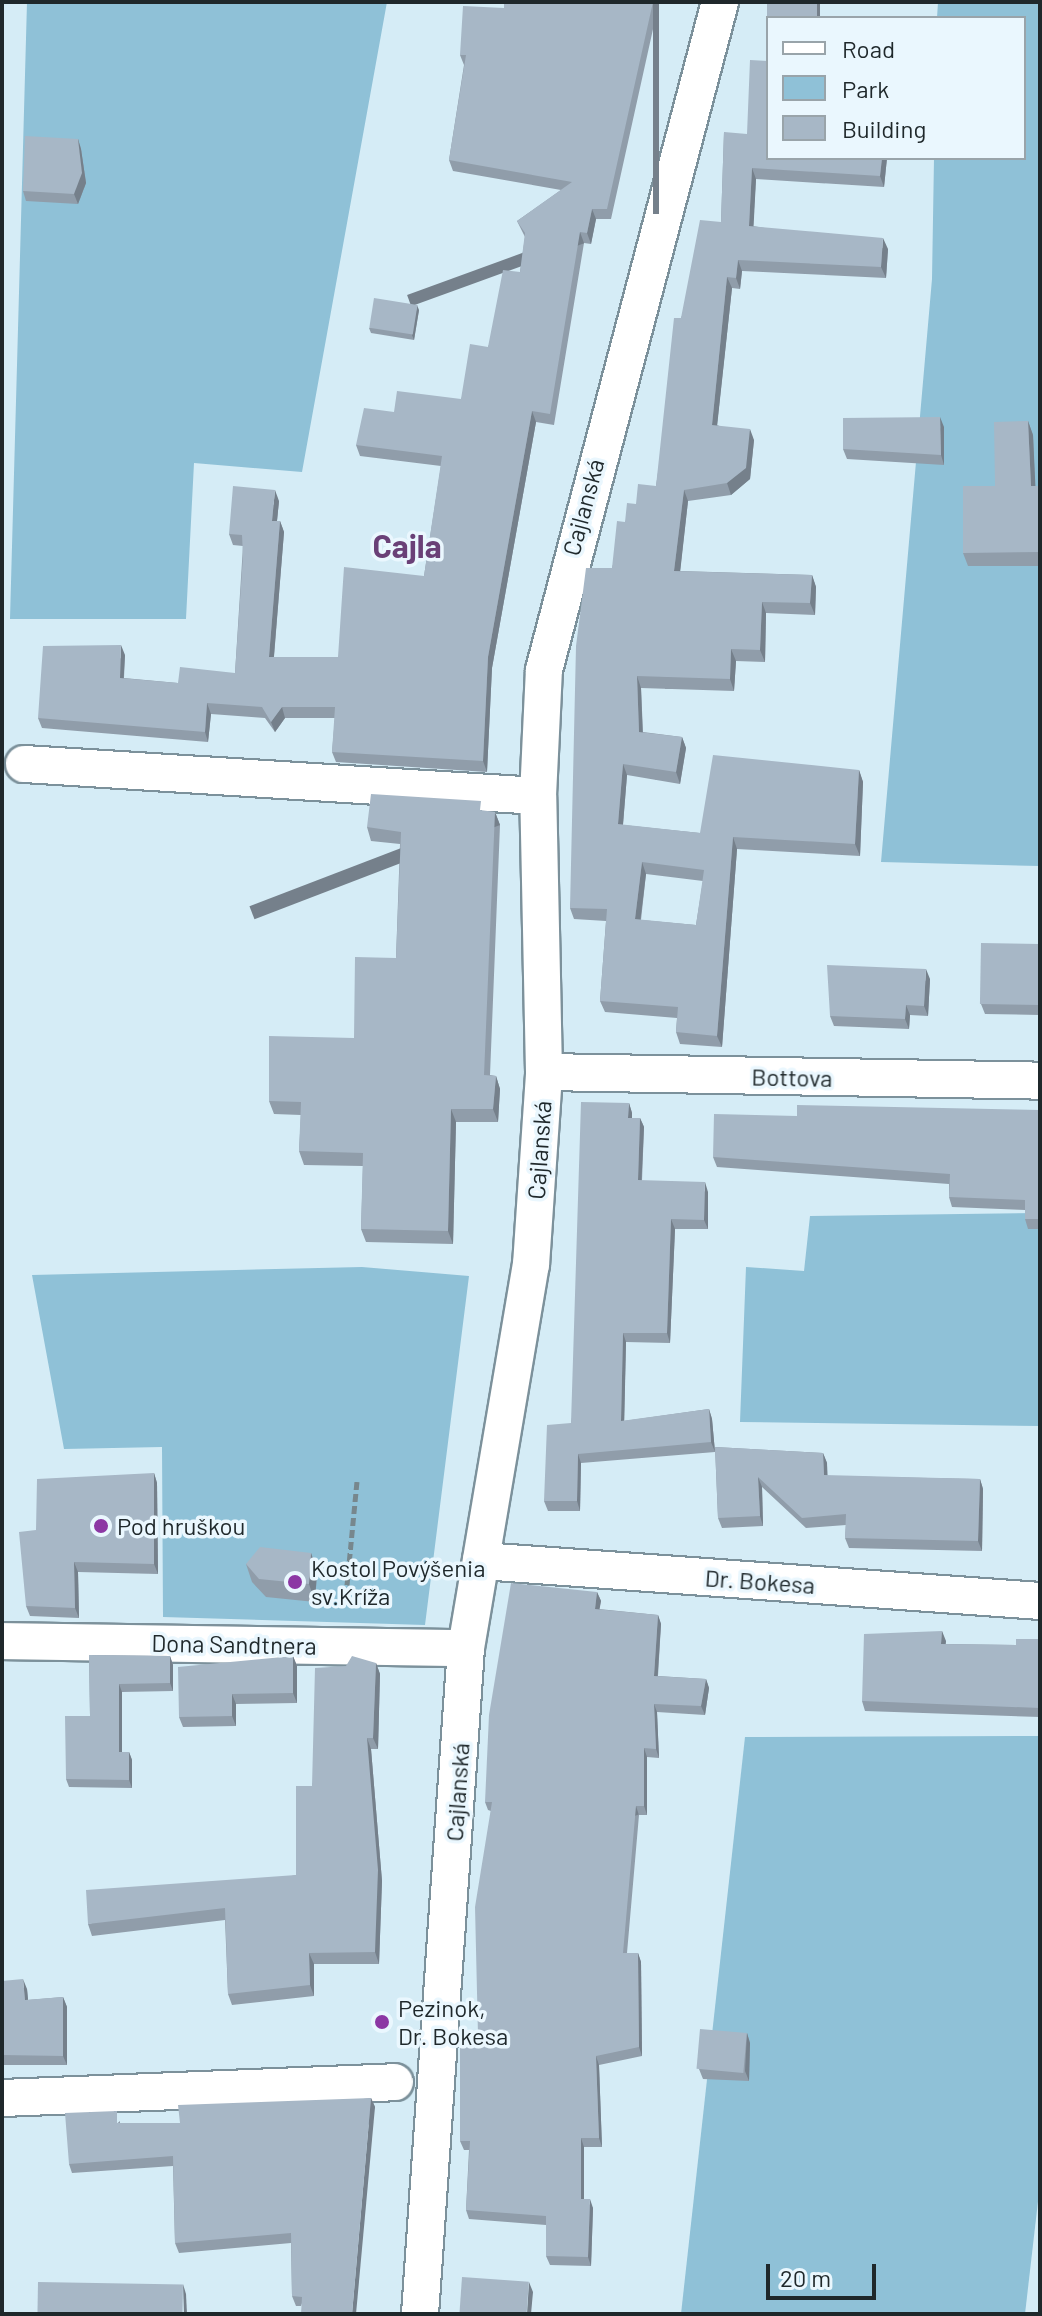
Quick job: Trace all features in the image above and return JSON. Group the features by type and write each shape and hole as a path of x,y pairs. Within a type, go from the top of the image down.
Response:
{"street":[{"name":"Cajlanská","path":"420,2314 466,1648 531,1265 544,1072 538,796 544,670 568,560 720,2"},
{"path":"24,764 538,796"},
{"name":"Bottova","path":"544,1072 1040,1081"},
{"name":"Dr. Bokesa","path":"481,1561 1040,1601"},
{"name":"Dona Sandtnera","path":"2,1641 466,1648"},
{"path":"2,2098 395,2082"}],"path":[{"path":"347,1585 357,1481"}],"green space":[{"path":"27,2 387,2 302,472 194,463 186,619 10,619"},
{"path":"938,2 1040,2 1040,866 881,862 932,279 934,160 1026,160 1026,16 937,16"},
{"path":"1040,1213 1040,1426 740,1422 746,1267 804,1271 810,1216"},
{"path":"362,1267 469,1276 425,1625 163,1617 162,1447 64,1449 32,1275"},
{"path":"1040,1736 1040,2184 1025,2314 681,2314 745,1737"}],"building":[{"path":"504,2 653,2 607,209 592,209 587,233 580,232 550,414 532,411 488,657 483,761 332,752 335,707 282,707 271,722 262,707 207,703 205,732 38,718 43,646 121,645 120,678 178,683 180,667 235,673 243,556 242,535 229,534 233,486 275,490 272,521 280,521 269,657 338,657 344,567 424,576 442,456 356,445 364,408 394,412 397,391 461,399 470,344 488,347 503,270 520,272 525,233 517,221 572,182 449,160 466,55 460,55 463,6 504,8"},
{"path":"767,2 817,2 817,16 767,16"},
{"path":"750,60 766,61 766,160 882,160 880,176 752,168 749,226 883,238 881,267 738,260 736,278 727,277 712,425 750,429 746,468 727,483 684,490 674,571 812,575 810,603 762,602 760,650 731,649 730,679 637,676 639,732 682,737 676,772 623,764 618,824 700,833 713,755 859,770 855,844 733,837 717,1036 676,1032 678,1007 600,1001 607,909 570,908 576,646 586,568 612,568 617,521 625,522 627,503 636,504 638,484 656,486 674,318 681,318 700,220 721,222 724,132 747,134","holes":["642,862 704,870 696,925 635,919"]},
{"path":"25,136 78,139 82,173 74,194 23,191"},
{"path":"374,298 417,305 413,335 369,328"},
{"path":"940,417 941,455 843,449 843,418"},
{"path":"1028,421 1031,486 1040,486 1040,552 963,553 963,486 995,486 994,422"},
{"path":"371,794 481,801 480,810 495,812 484,1075 496,1076 493,1109 451,1109 448,1231 361,1229 363,1153 299,1151 301,1102 269,1101 269,1036 354,1038 355,957 396,958 401,832 367,827"},
{"path":"981,943 1040,944 1039,1005 980,1004"},
{"path":"827,965 926,969 924,1006 906,1005 905,1019 830,1016"},
{"path":"581,1102 629,1103 628,1118 640,1118 638,1180 705,1182 704,1220 671,1219 667,1333 623,1333 621,1421 709,1409 711,1442 578,1454 577,1501 544,1501 547,1425 571,1423"},
{"path":"797,1105 1040,1110 1040,1219 1025,1219 1025,1200 949,1197 950,1174 713,1157 714,1114 797,1116"},
{"path":"715,1447 823,1453 824,1475 980,1479 978,1541 845,1538 846,1514 802,1518 758,1477 760,1516 718,1518"},
{"path":"154,1473 154,1564 74,1562 75,1608 26,1606 19,1532 36,1530 37,1479"},
{"path":"260,1547 311,1553 309,1584 259,1579 246,1564"},
{"path":"511,1583 597,1592 595,1609 658,1615 654,1676 706,1679 701,1706 654,1704 656,1749 644,1748 644,1806 636,1806 623,1953 638,1953 639,2047 596,2056 599,2138 581,2138 581,2199 590,2199 588,2257 546,2256 546,2216 466,2210 470,2141 460,2141 460,2036 478,2035 475,1907 492,1802 485,1802 489,1715"},
{"path":"942,1631 941,1644 1016,1645 1016,1639 1040,1639 1040,1708 862,1701 864,1634"},
{"path":"89,1655 170,1656 170,1683 119,1684 119,1752 129,1752 129,1780 66,1779 65,1716 90,1716"},
{"path":"293,1656 293,1693 232,1694 232,1716 179,1717 178,1667"},
{"path":"352,1656 376,1663 373,1738 367,1738 378,1870 375,1952 309,1953 310,1985 228,1994 225,1908 88,1924 86,1890 296,1875 296,1786 312,1786 315,1668 346,1666"},
{"path":"23,1979 25,2000 63,1997 63,2056 2,2055 2,1981"},
{"path":"700,2029 747,2033 743,2073 697,2069"},
{"path":"371,2098 352,2314 301,2314 302,2297 292,2296 291,2233 175,2243 173,2156 69,2164 65,2113 117,2111 117,2123 180,2123 178,2105"},
{"path":"462,2277 529,2282 527,2314 459,2314"},
{"path":"38,2282 183,2285 182,2314 37,2314"}],"place":[{"name":"Pod hruškou","path":"101,1526"},
{"name":"Kostol Povýšenia sv.Kríža","path":"295,1582"},
{"name":"Pezinok, Dr. Bokesa","path":"382,2022"}],"district":[{"name":"Cajla","path":"407,545"}]}
